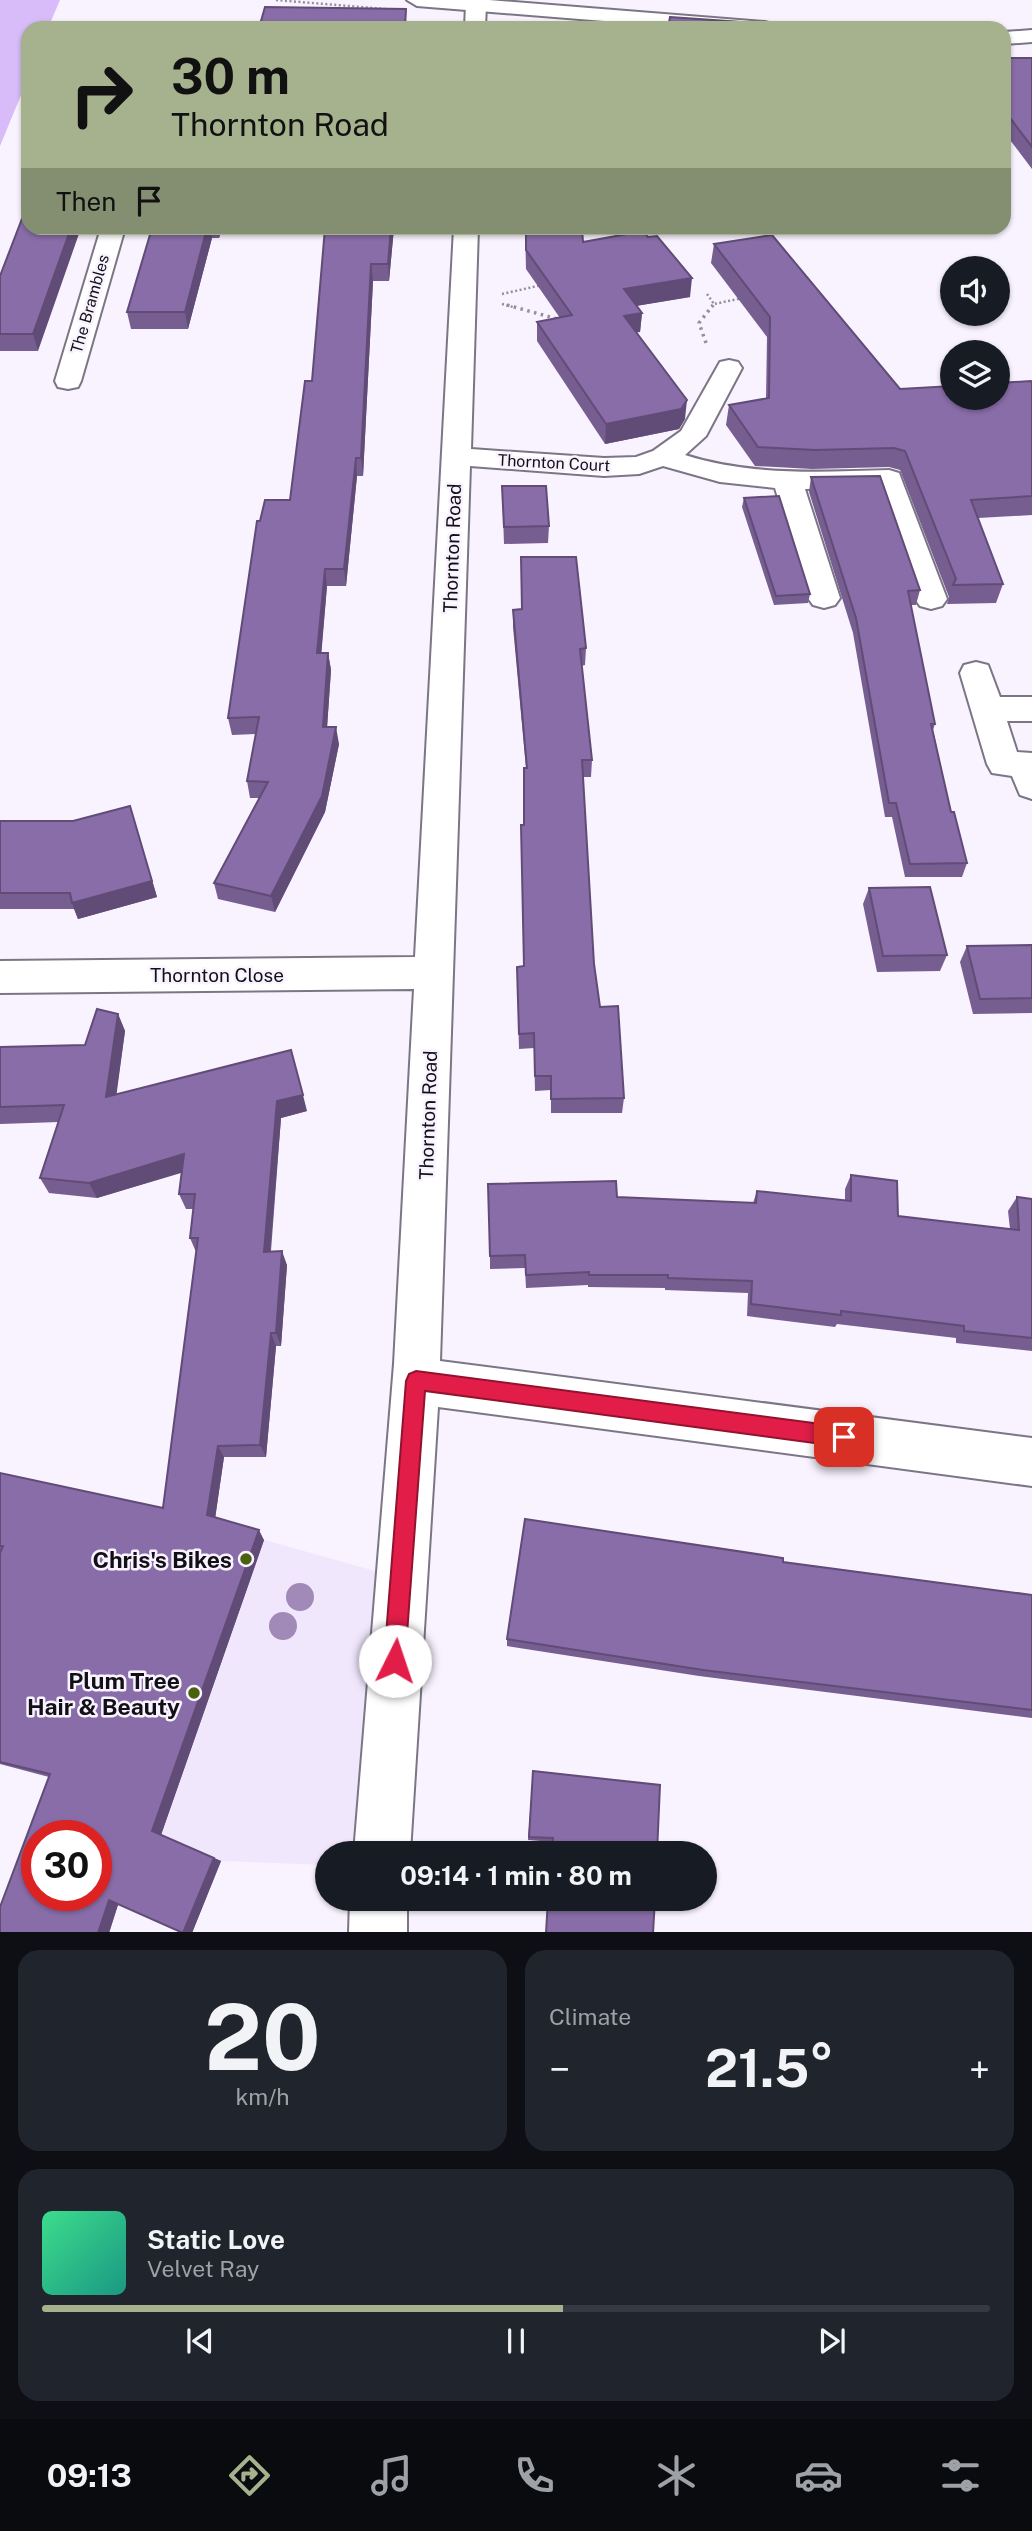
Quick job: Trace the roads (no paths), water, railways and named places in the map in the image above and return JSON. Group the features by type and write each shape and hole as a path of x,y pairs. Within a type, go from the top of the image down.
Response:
{"street":[{"path":"417,0 626,21"},
{"path":"475,21 476,4"},
{"path":"1011,38 1032,36"},
{"path":"1011,43 1032,44"},
{"name":"The Brambles","path":"68,381 111,235"},
{"name":"Thornton Road","path":"383,1841 416,1381 466,235"},
{"name":"Thornton Court","path":"456,457 604,467 639,465 663,457 692,436 724,368"},
{"path":"663,457 690,467 741,478 788,482 890,479 931,598"},
{"path":"788,482 824,598"},
{"path":"976,673 1004,764 1027,765 1032,786"},
{"path":"987,709 1032,709"},
{"name":"Thornton Close","path":"0,977 434,973"},
{"path":"416,1381 1032,1462"},
{"path":"377,1932 378,1911"}],"place":[{"name":"Chris's Bikes","path":"246,1559"},
{"name":"Plum Tree Hair & Beauty","path":"194,1693"}]}
